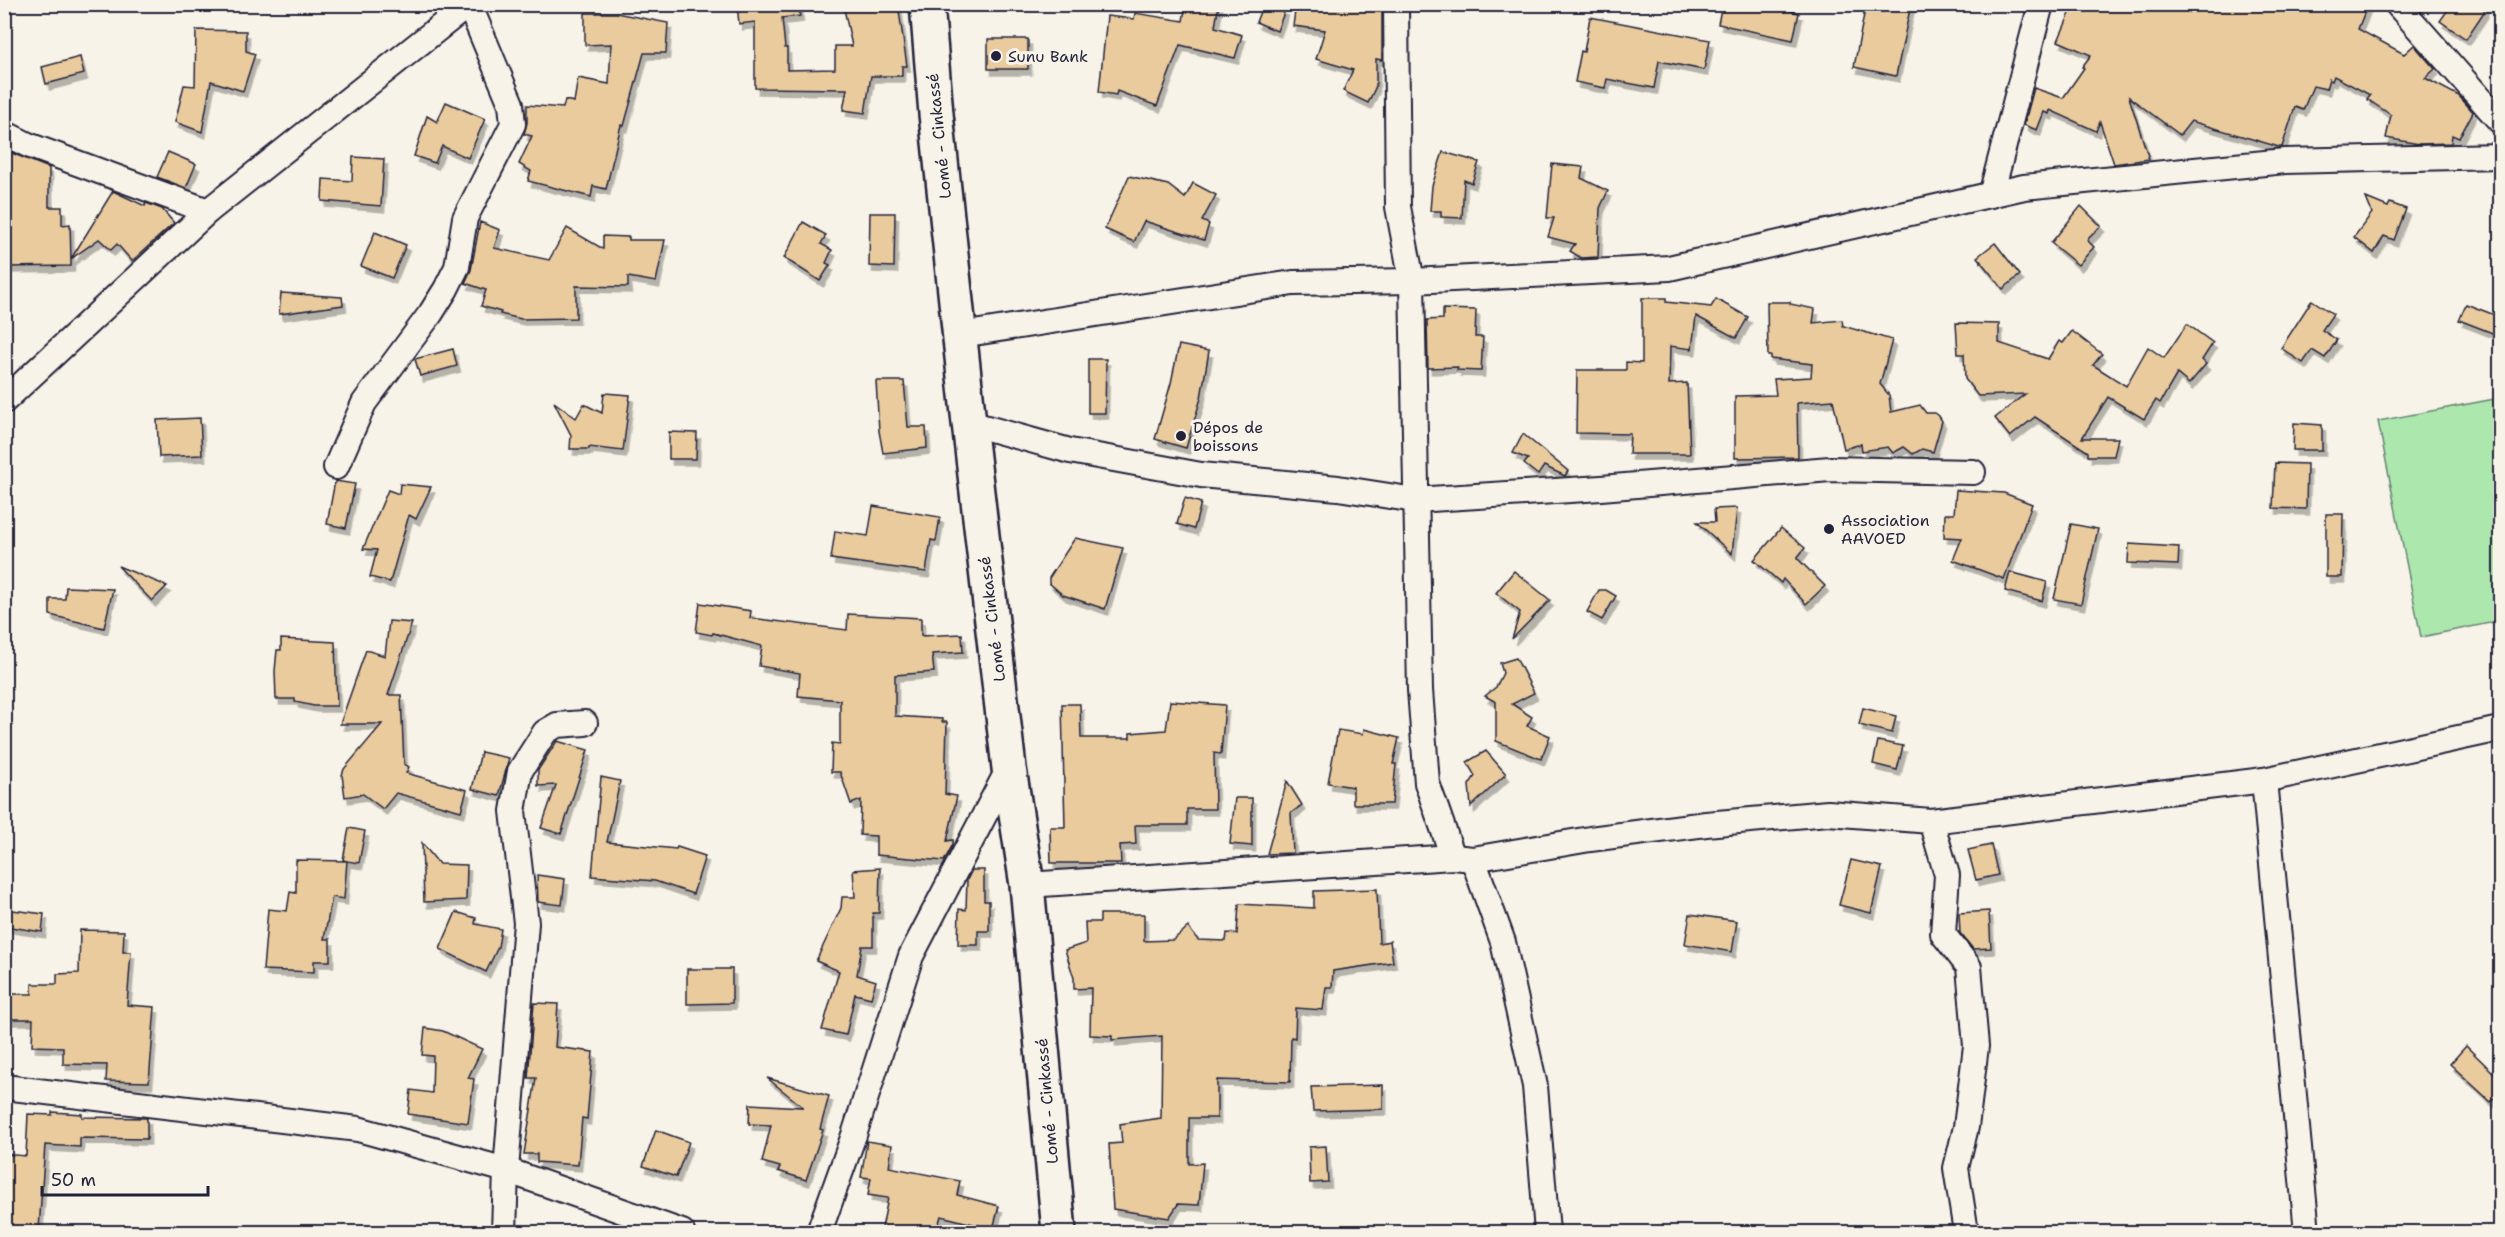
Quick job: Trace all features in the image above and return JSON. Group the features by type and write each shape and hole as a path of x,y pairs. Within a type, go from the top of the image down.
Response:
{"highway":[{"name":"Lomé - Cinkassé","path":"927,4 936,114 969,423 1009,768 1027,885 1059,1233"}],"street":[{"path":"4,400 208,211 469,4 511,104 513,124 465,218 457,267 446,289 431,313 364,403 336,467"},
{"path":"1395,4 1398,207 1412,281 1420,690 1427,783 1503,942 1535,1086 1547,1233"},
{"path":"1990,195 2041,4"},
{"path":"2397,4 2500,121"},
{"path":"4,133 28,145 208,211"},
{"path":"961,335 1293,283 1412,281 1668,268 2024,187 2285,161 2500,156"},
{"path":"969,423 1070,451 1201,475 1338,488 1415,500 1601,488 1830,469 1973,472"},
{"path":"504,1233 506,1170 526,923 513,811 520,771 545,732 557,725 585,723"},
{"path":"1027,885 1463,858 1625,835 1828,813 1931,821 2264,780 2500,729"},
{"path":"819,1233 854,1135 911,956 1009,768"},
{"path":"2264,780 2307,1233"},
{"path":"1931,821 1947,875 1943,934 1969,967 1976,1046 1966,1126 1956,1168 1966,1233"},
{"path":"4,1087 358,1129 506,1170 682,1233"}],"green space":[{"path":"2500,398 2500,621 2421,637 2378,421"}],"building":[{"path":"737,4 799,4 800,16 782,18 785,48 787,48 787,70 835,69 835,46 852,46 843,4 898,4 907,66 902,66 902,76 871,76 865,113 843,110 847,89 755,88 755,22 739,24"},
{"path":"1186,4 1219,4 1215,27 1242,35 1235,58 1180,45 1157,106 1117,91 1116,95 1099,92 1107,16 1134,19 1135,13 1183,21"},
{"path":"1263,4 1285,10 1277,31 1256,22"},
{"path":"1296,4 1382,4 1382,60 1376,59 1376,86 1368,103 1343,91 1353,70 1316,59 1325,30 1293,26"},
{"path":"1722,4 1761,4 1799,13 1793,40 1718,24"},
{"path":"1866,4 1911,4 1896,76 1854,67"},
{"path":"2074,4 2368,4 2358,29 2404,54 2414,45 2435,69 2425,78 2459,96 2473,112 2459,138 2452,135 2451,143 2419,144 2386,138 2391,115 2367,99 2370,95 2334,76 2332,81 2329,79 2326,89 2313,86 2303,110 2295,107 2282,147 2279,147 2191,121 2180,135 2129,97 2149,159 2114,164 2100,122 2096,131 2050,110 2049,114 2044,112 2037,130 2024,125 2034,88 2063,98 2091,55 2058,41"},
{"path":"2452,4 2485,4 2484,12 2466,39 2440,21"},
{"path":"585,13 616,13 668,23 666,53 644,53 624,126 621,125 606,189 593,186 591,197 528,181 531,171 519,164 532,136 524,134 527,123 527,105 563,108 565,100 574,102 578,78 609,84 611,44 585,45"},
{"path":"1590,17 1710,40 1704,70 1659,61 1654,88 1607,79 1605,88 1575,82 1581,51 1584,52"},
{"path":"196,30 246,31 246,51 255,54 243,91 211,81 202,132 175,122 184,85 195,86"},
{"path":"988,39 1028,39 1028,69 988,69"},
{"path":"80,57 84,74 46,84 42,67"},
{"path":"446,102 485,119 468,158 442,146 435,163 414,156 427,116 437,122"},
{"path":"4,150 49,168 49,207 62,207 62,225 70,224 71,266 4,267"},
{"path":"168,152 196,164 186,188 157,177"},
{"path":"1443,152 1479,162 1472,183 1464,180 1462,218 1441,217 1441,211 1430,211 1432,186"},
{"path":"353,157 384,159 381,206 322,201 323,179 352,181"},
{"path":"1552,164 1583,167 1581,178 1608,191 1600,208 1598,257 1581,258 1570,251 1575,244 1548,237 1554,218 1547,218"},
{"path":"1129,176 1168,185 1185,198 1193,183 1216,195 1202,221 1209,224 1204,240 1144,221 1134,242 1105,229"},
{"path":"113,191 145,206 146,203 162,209 174,223 132,261 117,244 111,250 99,239 71,259"},
{"path":"2366,198 2388,207 2390,203 2406,209 2394,240 2384,236 2374,253 2354,237 2372,213"},
{"path":"2081,206 2101,226 2087,240 2094,247 2078,265 2051,243"},
{"path":"870,213 895,213 894,267 869,266"},
{"path":"480,222 500,230 494,248 549,260 567,228 603,249 603,236 629,237 629,240 665,240 656,282 628,277 628,287 576,286 576,318 521,319 500,314 501,312 481,306 486,290 465,283 471,270"},
{"path":"803,222 826,235 821,244 832,250 826,263 830,265 820,281 784,258"},
{"path":"375,232 406,245 392,278 361,266"},
{"path":"1995,243 2020,275 2003,289 1977,257"},
{"path":"281,293 342,297 343,305 279,314"},
{"path":"1642,298 1666,298 1666,302 1711,307 1716,299 1748,317 1736,338 1696,316 1692,349 1670,346 1669,384 1687,383 1690,454 1629,454 1630,434 1576,433 1577,370 1626,370 1626,362 1642,363"},
{"path":"2312,300 2333,314 2322,330 2337,340 2325,358 2312,350 2303,363 2281,348"},
{"path":"1767,302 1790,302 1790,304 1815,309 1813,323 1842,320 1843,326 1892,340 1880,384 1889,395 1891,412 1920,405 1926,413 1935,413 1939,416 1942,421 1933,452 1922,449 1913,454 1904,447 1893,453 1888,447 1862,451 1861,444 1844,449 1833,400 1797,403 1798,457 1735,458 1735,396 1776,395 1774,379 1811,377 1812,364 1771,359 1771,356 1768,356"},
{"path":"2466,304 2500,317 2495,334 2459,320"},
{"path":"1443,309 1476,310 1475,337 1483,337 1481,371 1457,370 1458,367 1428,368 1427,320 1443,319"},
{"path":"1956,323 1999,324 1999,343 2048,359 2059,341 2063,343 2072,331 2102,354 2093,365 2126,386 2148,347 2164,358 2187,324 2213,343 2202,360 2206,364 2189,384 2177,374 2160,403 2156,400 2144,419 2108,397 2082,438 2118,438 2114,456 2088,456 2088,452 2035,417 2010,437 1995,418 2025,394 1978,396 1965,379 1964,354 1958,354"},
{"path":"1179,345 1209,351 1201,398 1186,448 1155,439"},
{"path":"453,349 457,366 420,376 415,359"},
{"path":"1088,359 1106,359 1105,413 1088,413"},
{"path":"876,381 904,381 908,427 926,427 927,448 883,453 879,431"},
{"path":"604,393 630,395 623,451 589,447 589,449 570,449 571,435 554,402 576,418 584,404 602,413"},
{"path":"200,418 202,455 159,457 157,420"},
{"path":"2294,423 2322,425 2322,450 2293,450"},
{"path":"669,432 697,433 696,459 669,459"},
{"path":"1523,434 1568,471 1565,476 1544,466 1538,475 1524,464 1528,459 1513,453"},
{"path":"2275,463 2307,464 2306,509 2273,508"},
{"path":"335,481 355,484 346,528 327,524"},
{"path":"400,484 431,487 416,519 409,515 390,582 370,577 377,550 363,549 388,490 399,494"},
{"path":"1956,490 2004,493 2032,504 2004,579 1953,560 1962,538 1944,537 1945,514 1954,514"},
{"path":"1185,498 1201,503 1194,529 1177,524"},
{"path":"873,506 940,517 936,541 931,540 926,572 831,559 835,531 868,536"},
{"path":"1737,508 1732,554 1697,522 1715,522 1714,509"},
{"path":"2326,514 2343,514 2342,577 2326,577"},
{"path":"2071,524 2098,529 2081,604 2054,599"},
{"path":"1781,528 1805,548 1797,558 1825,586 1806,604 1783,579 1781,583 1754,560"},
{"path":"1075,538 1123,548 1105,609 1063,595 1049,583 1049,578"},
{"path":"2129,544 2179,547 2178,565 2128,563"},
{"path":"118,566 167,586 152,601"},
{"path":"1514,571 1550,600 1512,639 1520,612 1496,593"},
{"path":"2010,572 2047,582 2042,601 2005,591"},
{"path":"66,587 113,589 104,628 50,615 50,599 65,599"},
{"path":"1599,590 1606,590 1616,596 1602,620 1587,612"},
{"path":"700,603 751,611 750,618 847,630 848,614 921,618 921,636 962,634 963,652 932,654 934,672 895,675 895,716 942,719 942,722 947,722 945,794 957,796 947,841 953,840 953,844 944,861 876,855 876,836 860,835 861,800 851,804 840,772 831,772 832,743 840,744 840,700 798,696 800,673 759,666 762,646 713,633 712,635 696,632"},
{"path":"389,621 412,623 388,695 401,695 404,764 409,767 406,773 467,790 461,811 396,793 383,809 363,794 345,797 342,775 344,769 382,724 340,724 366,650 385,656"},
{"path":"281,639 335,642 337,706 314,706 295,702 295,699 276,699 275,671 277,650 281,650"},
{"path":"1516,658 1534,693 1512,704 1532,717 1527,726 1550,736 1541,759 1496,741 1496,702 1485,696 1496,687 1503,673 1500,663"},
{"path":"1170,701 1225,705 1221,754 1214,753 1215,809 1187,809 1187,825 1135,825 1136,844 1120,845 1121,863 1051,863 1050,827 1065,827 1062,704 1080,704 1081,738 1130,738 1130,733 1166,730"},
{"path":"1863,708 1896,716 1892,733 1859,725"},
{"path":"1364,729 1399,738 1393,764 1396,764 1392,804 1353,804 1353,787 1328,783 1338,730 1363,734"},
{"path":"557,741 588,750 561,834 541,828 556,785 538,786 538,770"},
{"path":"1878,741 1903,746 1897,770 1873,764"},
{"path":"1486,751 1506,774 1471,807 1469,785 1475,776 1467,762"},
{"path":"481,752 509,758 499,796 472,789"},
{"path":"601,777 620,781 607,842 676,849 677,847 705,856 693,894 655,881 592,876"},
{"path":"1287,781 1302,805 1291,813 1293,853 1267,854"},
{"path":"1235,798 1252,798 1252,846 1230,844"},
{"path":"349,828 365,831 359,863 343,860"},
{"path":"422,843 439,864 467,865 466,900 424,902"},
{"path":"1991,845 1998,875 1976,880 1968,850"},
{"path":"296,860 347,861 344,899 332,897 324,939 330,939 330,961 314,961 314,972 263,970 268,909 287,911 290,892 296,893"},
{"path":"1851,860 1882,867 1871,913 1839,905"},
{"path":"880,868 879,913 873,913 873,946 862,946 857,975 876,981 871,998 855,994 846,1035 822,1030 839,971 816,961 841,908 842,897 855,897 853,870"},
{"path":"972,870 984,870 984,901 989,901 989,931 978,931 978,945 958,945 959,909 966,910 967,880"},
{"path":"537,875 565,879 562,905 538,902"},
{"path":"1377,889 1379,943 1390,941 1393,962 1333,971 1332,987 1326,987 1323,1010 1296,1008 1295,1038 1291,1037 1290,1082 1217,1080 1217,1118 1189,1118 1189,1164 1203,1163 1199,1205 1178,1204 1169,1218 1113,1209 1109,1144 1122,1143 1120,1124 1161,1118 1162,1036 1112,1040 1112,1036 1090,1035 1091,988 1074,989 1074,978 1065,950 1086,943 1085,922 1100,922 1100,914 1144,914 1144,941 1173,940 1188,927 1198,940 1226,941 1227,933 1237,934 1239,904 1314,908 1314,891"},
{"path":"4,909 44,914 42,932 4,926"},
{"path":"1989,911 1991,948 1973,949 1960,933 1959,913"},
{"path":"456,912 476,918 475,924 501,929 498,947 486,972 440,949"},
{"path":"1690,914 1737,921 1732,952 1685,944"},
{"path":"80,930 124,931 123,952 131,952 127,1005 155,1007 149,1082 106,1081 107,1065 63,1064 63,1047 32,1046 33,1019 7,1019 8,994 32,994 32,984 57,984 57,974 79,973"},
{"path":"687,969 732,969 732,1003 687,1004"},
{"path":"534,1003 558,1004 555,1047 593,1052 587,1119 582,1118 578,1165 537,1162 537,1154 524,1154 536,1078 528,1078"},
{"path":"425,1028 443,1031 482,1049 468,1078 474,1079 468,1123 408,1114 411,1090 432,1093 433,1056 422,1055"},
{"path":"2466,1046 2500,1079 2500,1093 2491,1102 2450,1064"},
{"path":"767,1078 829,1096 820,1129 823,1130 806,1180 778,1171 780,1167 762,1162 771,1125 749,1124 750,1104 803,1107"},
{"path":"1383,1085 1383,1109 1313,1111 1311,1087"},
{"path":"52,1112 82,1114 82,1117 147,1118 147,1139 80,1138 80,1147 45,1145 39,1229 4,1228 4,1154 26,1156 28,1114 52,1115"},
{"path":"656,1130 689,1142 676,1177 643,1166"},
{"path":"867,1141 892,1145 889,1167 960,1181 957,1195 999,1206 993,1229 941,1216 936,1233 881,1233 888,1198 868,1195 871,1178 861,1177"},
{"path":"1326,1146 1328,1182 1310,1183 1309,1147"}],"place":[{"name":"Sunu Bank","path":"996,56"},
{"name":"Dépos de boissons","path":"1181,436"},
{"name":"Association AAVOED","path":"1829,529"}]}
